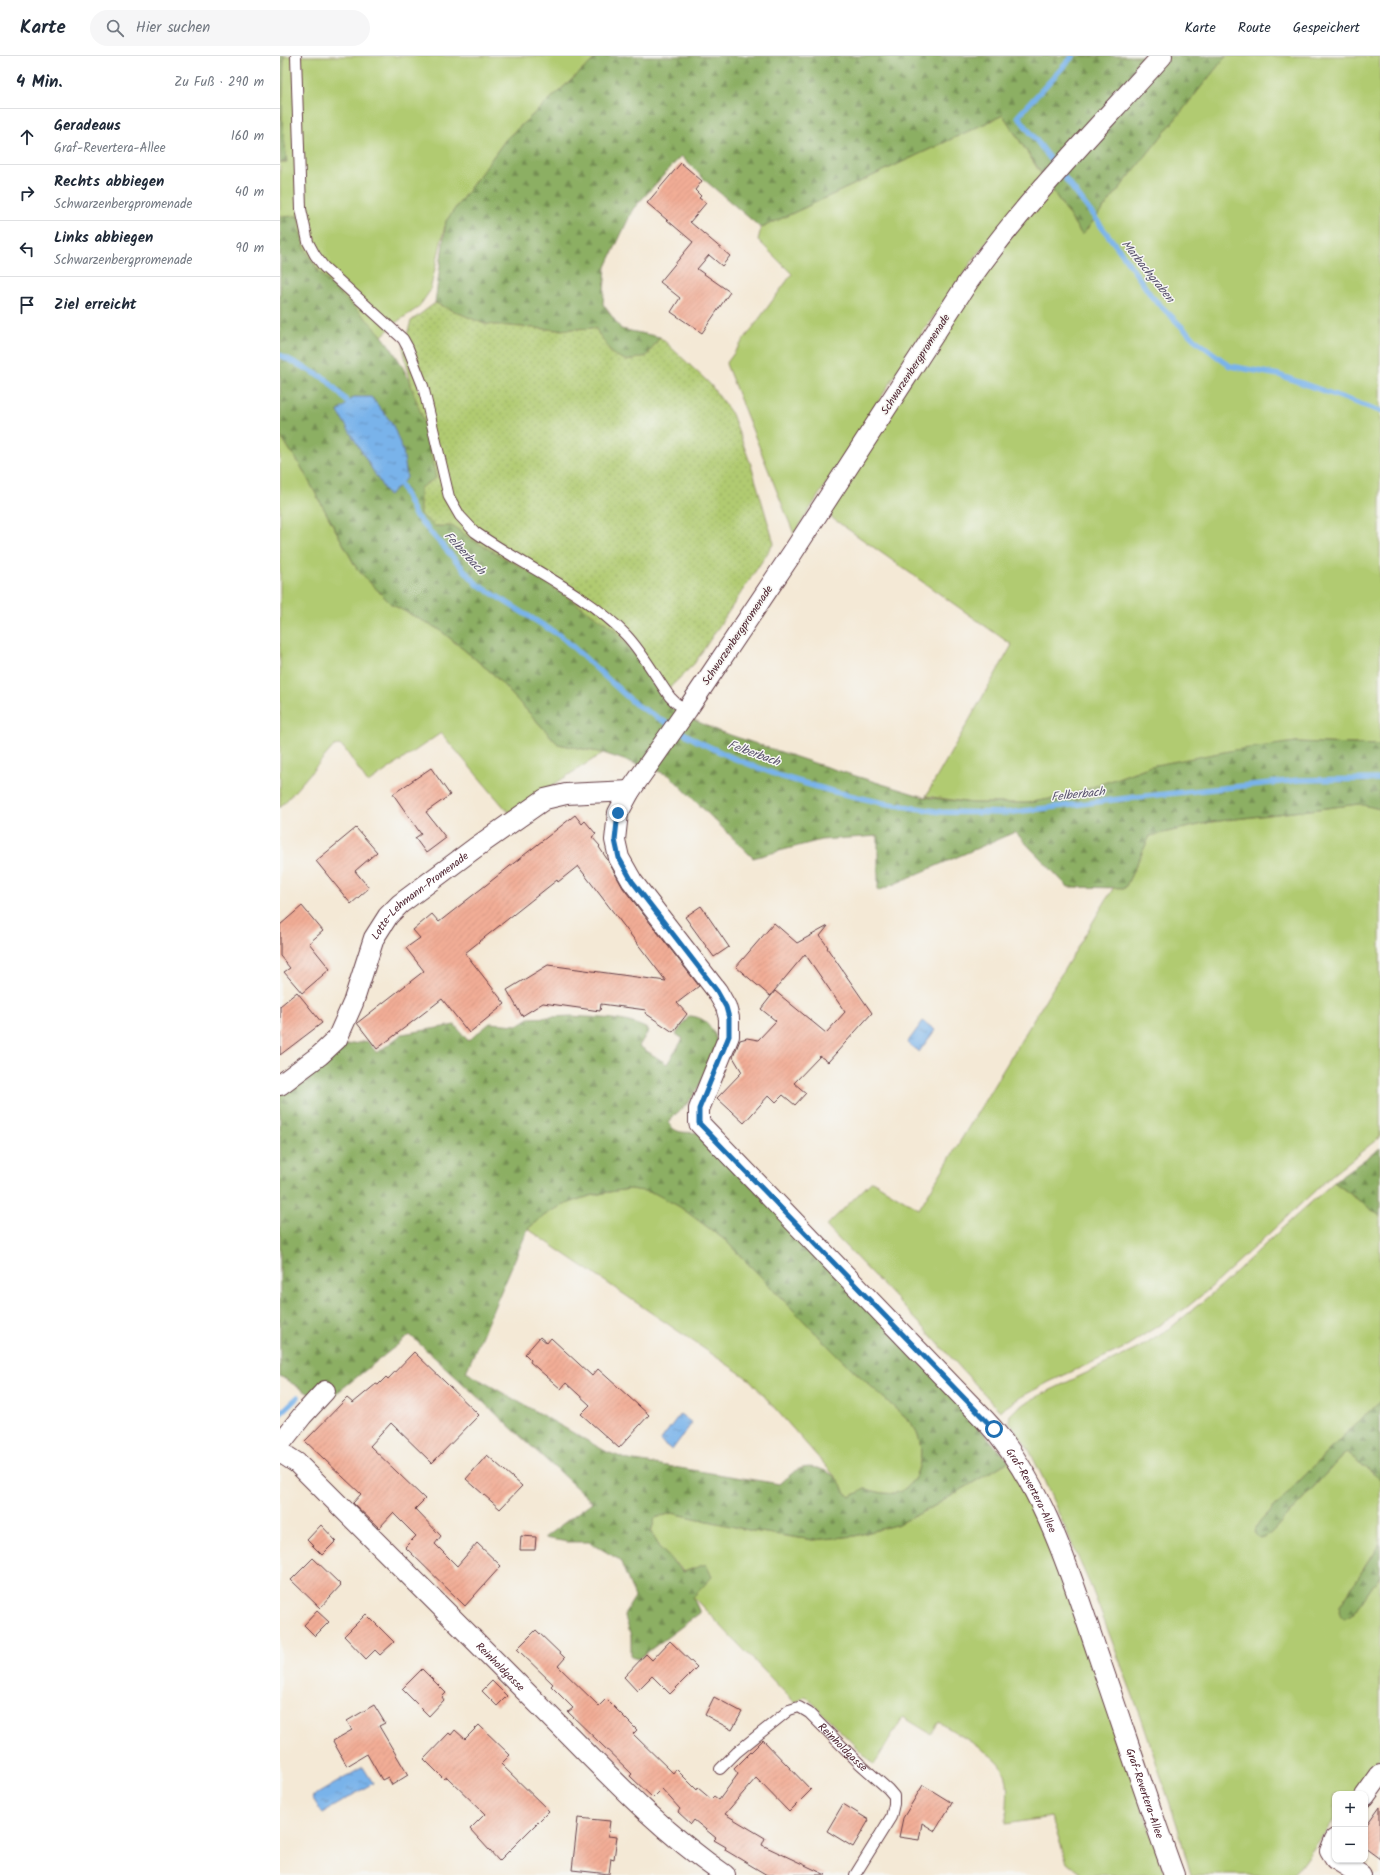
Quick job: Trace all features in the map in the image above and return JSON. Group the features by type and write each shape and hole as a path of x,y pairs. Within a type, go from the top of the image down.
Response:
{"street":[{"name":"Schwarzenbergpromenade","path":"698,1113 726,1046 729,1036 729,1018 726,1007 717,991 632,881 619,858 615,840 618,813 630,791 684,715 793,552 968,282 987,256 1053,177 1162,56"},
{"name":"Lotte-Lehmann-Promenade","path":"280,1085 320,1055 337,1039 349,1014 374,938 388,916 400,904 481,843 545,799 566,794 630,791"},
{"name":"Graf-Revertera-Allee","path":"698,1113 698,1120 704,1129 986,1420 1014,1455 1034,1492 1074,1584 1145,1796 1174,1875"},
{"path":"280,1444 298,1420 325,1391"},
{"name":"Reinholdgasse","path":"280,1452 297,1463 576,1742 660,1823 700,1858 725,1875"},
{"path":"1368,1792 1380,1775"},
{"path":"1342,1863 1361,1875"}],"lane":[{"path":"296,56 301,209 308,242 324,267 403,339 408,348 423,386 445,483 454,508 467,525 475,532 588,604 615,625 636,648 684,715"},
{"name":"Reinholdgasse","path":"720,1769 737,1752 789,1710 799,1707 809,1713 894,1796 894,1810 891,1817 855,1875"}],"green space":[{"path":"280,56 284,56 282,119 287,162 280,162"},
{"path":"284,56 598,56 506,139 446,221 430,291 418,308 398,321 382,336 320,273 305,249 297,216 280,217 280,162 286,162 282,119"},
{"path":"598,56 1226,56 1082,235 1003,115 761,228 707,182 681,156 633,209 606,267 603,304 621,329 660,337 647,356 627,361 612,355 595,328 557,330 484,324 435,303 446,221 506,139"},
{"path":"1226,56 1380,56 1380,745 1296,742 1151,766 1068,796 1026,803 972,803 926,796 1012,645 825,513 961,302 1021,223 1053,191 1082,235"},
{"path":"1003,115 1043,177 981,249 924,330 794,534 726,364 792,274 758,240 761,228"},
{"path":"298,216 302,240 312,261 330,285 383,337 394,352 412,386 429,440 437,483 435,526 453,526 471,539 530,572 613,628 635,655 661,696 679,713 718,731 817,764 924,797 972,803 1026,803 1068,796 1151,766 1234,750 1296,742 1380,745 1380,809 1359,804 1211,822 1150,836 1125,888 1068,887 1015,832 878,891 878,836 821,840 753,858 669,775 603,753 558,744 492,673 440,630 391,604 357,569 299,463 280,436 280,217"},
{"path":"435,303 484,324 557,330 595,328 612,354 627,361 647,356 660,337 710,384 732,414 751,465 774,543 694,664 661,696 635,655 613,628 530,572 471,539 453,526 435,526 420,514 420,488 436,478 424,422 412,388 403,348 411,321"},
{"path":"280,436 299,463 357,569 391,604 440,630 492,673 558,744 603,753 509,813 441,733 368,783 344,748 339,745 334,746 280,808"},
{"path":"1359,804 1380,809 1380,1137 1332,1175 1208,1290 1186,1308 1122,1349 1049,1382 1021,1397 1000,1411 925,1329 826,1226 872,1181 919,1209 1114,887 1125,888 1150,836 1211,822"},
{"path":"571,1016 622,1020 640,1026 649,1030 639,1046 667,1064 683,1039 676,1034 689,1016 704,1020 716,1036 717,1044 712,1059 705,1075 688,1103 669,1123 675,1130 701,1133 932,1375 1009,1461 936,1505 899,1524 855,1536 813,1540 753,1531 672,1513 655,1518 651,1532 661,1549 683,1572 706,1564 712,1577 693,1597 700,1613 638,1659 631,1657 631,1636 624,1614 635,1597 620,1560 589,1542 568,1542 544,1538 592,1502 410,1335 324,1403 280,1376 280,1094 343,1046 367,1041 377,1053 402,1034 455,1025 468,1041 490,1023 518,1025 529,1018","holes":["631,1189 654,1193 680,1207 725,1240 837,1355 910,1422 918,1435 921,1451 919,1468 916,1475 906,1488 899,1492 890,1494 865,1489 850,1497 834,1476 830,1473 815,1468 809,1467 799,1469 780,1484 629,1460 607,1452 466,1372 528,1229 550,1212 576,1200 589,1196"]},
{"path":"1380,1148 1380,1216 1334,1182"},
{"path":"1334,1182 1380,1216 1380,1401 1335,1444 1256,1528 1271,1533 1346,1452 1380,1479 1380,1543 1340,1606 1339,1612 1353,1615 1380,1575 1380,1757 1355,1791 1332,1791 1332,1823 1294,1875 1191,1875 1177,1825 1141,1717 1092,1589 1043,1478 1029,1450 1009,1421 1010,1415 1017,1408 1038,1396 1137,1349 1174,1325 1221,1286"},
{"path":"631,1189 654,1192 680,1207 725,1240 837,1355 910,1422 918,1435 921,1451 919,1468 916,1475 906,1488 899,1492 890,1494 865,1489 850,1497 843,1492 839,1481 750,1380 528,1229 550,1212 576,1200 603,1193"},
{"path":"1380,1401 1380,1479 1346,1452 1271,1533 1265,1537 1259,1538 1255,1534 1256,1528 1260,1522 1335,1444"},
{"path":"1009,1461 1023,1485 1069,1590 1165,1875 1082,1875 1067,1863 1051,1817 1006,1824 1008,1796 1007,1782 1003,1769 983,1750 939,1722 931,1734 903,1717 874,1765 806,1696 795,1703 693,1597 701,1588 661,1549 651,1532 655,1518 672,1513 753,1531 813,1540 855,1536 899,1524 936,1505"},
{"path":"1380,1543 1380,1575 1353,1615 1344,1619 1340,1613 1340,1606"}],"water":[{"path":"354,397 371,397 392,423 403,451 407,478 388,496 338,412"},
{"path":"923,1021 935,1030 919,1052 907,1043"},
{"path":"680,1414 692,1423 672,1450 660,1441"},
{"path":"363,1767 373,1783 322,1813 312,1797"}],"building":[{"path":"681,163 702,181 695,190 701,196 699,198 706,203 690,222 730,256 722,266 709,255 697,269 730,292 702,333 671,312 680,298 660,282 693,242 647,203"},
{"path":"431,768 450,795 426,812 446,838 426,853 415,838 421,834 393,794"},
{"path":"575,815 582,824 585,821 596,834 592,837 600,846 599,847 623,888 699,986 677,1003 687,1014 673,1032 645,1013 646,1010 601,1004 600,1011 543,1003 522,1016 507,990 548,965 666,981 578,866 558,882 557,880 465,953 505,1004 469,1033 442,999 377,1049 357,1023 424,971 406,948 420,938 413,930 432,914 439,922"},
{"path":"356,828 377,852 355,871 369,888 351,904 316,861"},
{"path":"302,906 323,931 309,943 330,969 302,993 284,972 290,968 280,956 280,925"},
{"path":"701,906 729,947 714,957 685,917"},
{"path":"774,923 797,943 828,926 820,936 872,1013 828,1062 820,1056 794,1083 806,1093 795,1105 783,1095 776,1102 769,1095 744,1123 717,1098 742,1072 733,1057 740,1040 747,1038 758,1040 776,1021 761,1009 775,991 826,1033 845,1012 805,954 770,996 736,967"},
{"path":"297,992 322,1023 280,1055 280,1006"},
{"path":"540,1337 547,1343 551,1338 592,1376 598,1369 649,1415 619,1448 581,1414 590,1405 566,1383 561,1389 530,1362 531,1360 525,1354"},
{"path":"414,1352 479,1415 432,1463 391,1423 370,1446 425,1499 415,1509 441,1536 435,1544 457,1566 477,1543 501,1566 465,1606 405,1547 416,1536 393,1513 379,1528 353,1503 361,1494 305,1441 347,1398 353,1403 376,1384 378,1385 386,1377 388,1379"},
{"path":"487,1455 522,1486 500,1509 466,1479"},
{"path":"321,1525 336,1541 322,1555 307,1540"},
{"path":"521,1536 536,1537 535,1550 520,1550"},
{"path":"313,1558 341,1585 320,1608 291,1580"},
{"path":"317,1611 329,1622 315,1636 304,1625"},
{"path":"366,1614 394,1642 380,1655 375,1650 366,1659 344,1636"},
{"path":"536,1630 565,1658 558,1666 599,1706 606,1699 637,1730 633,1734 673,1773 676,1769 697,1790 698,1788 711,1799 714,1796 719,1800 738,1774 734,1769 763,1740 811,1790 789,1812 756,1778 725,1814 765,1838 762,1845 826,1875 767,1875 725,1850 726,1847 714,1840 716,1838 694,1820 691,1824 678,1812 680,1809 662,1789 653,1798 630,1776 632,1774 568,1712 573,1708 551,1686 553,1684 517,1649"},
{"path":"670,1641 697,1667 670,1694 652,1676 637,1691 624,1677 646,1654 652,1660"},
{"path":"422,1669 446,1693 442,1697 444,1700 429,1716 402,1689"},
{"path":"492,1681 507,1696 497,1706 482,1691"},
{"path":"714,1697 742,1712 732,1730 705,1715"},
{"path":"374,1705 385,1723 379,1726 408,1775 392,1785 388,1777 382,1780 367,1754 347,1766 333,1741 352,1730 347,1721"},
{"path":"479,1725 510,1755 501,1764 549,1811 499,1861 470,1829 485,1814 447,1777 444,1779 424,1759 449,1733 451,1735 455,1730 465,1739"},
{"path":"923,1785 952,1803 935,1831 922,1823 919,1840 899,1837 903,1818"},
{"path":"843,1804 869,1820 853,1847 827,1831"},
{"path":"1380,1806 1380,1859 1368,1850 1368,1823"},
{"path":"578,1818 610,1821 608,1836 617,1837 614,1859 611,1858 609,1874 572,1870"}],"waterway":[{"name":"Marbachgraben","path":"1073,56 1018,116 1123,255 1152,297 1194,339 1230,366 1279,375 1380,411"},
{"name":"Felberbach","path":"280,355 326,379 353,408"},
{"name":"Felberbach","path":"398,479 415,515 477,584 562,637 635,704 697,741 733,758 780,776 831,791 883,803 941,812 1006,813 1137,797 1299,780 1380,779"},
{"path":"280,1414 298,1397"}],"route":[{"path":"618,813 615,840 619,858 632,881 722,998 729,1018 729,1036 699,1109 699,1123 994,1429"}]}
